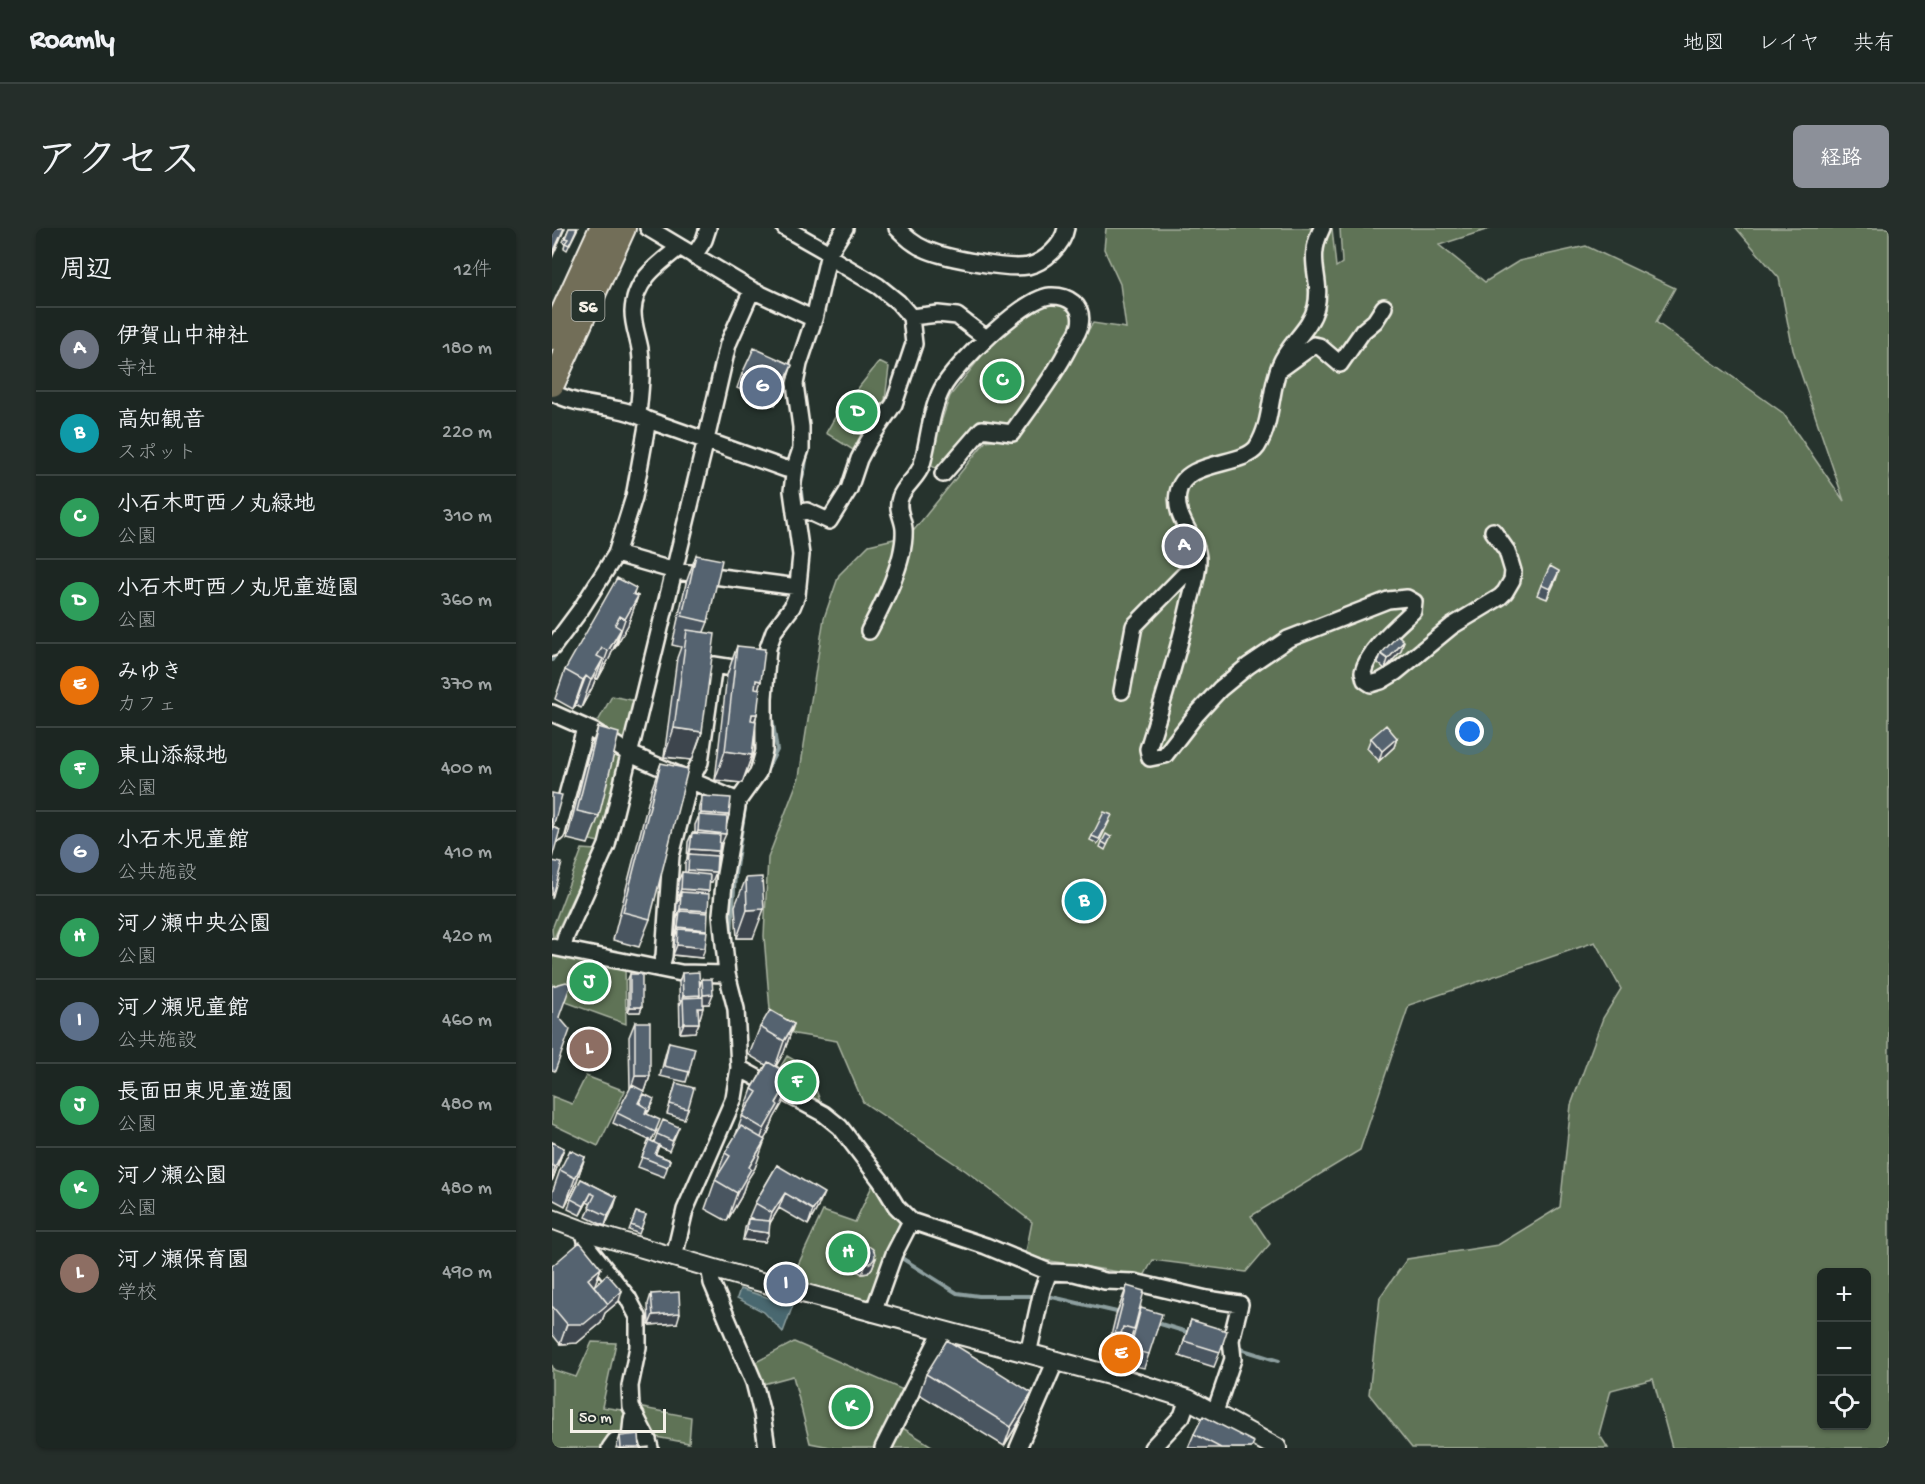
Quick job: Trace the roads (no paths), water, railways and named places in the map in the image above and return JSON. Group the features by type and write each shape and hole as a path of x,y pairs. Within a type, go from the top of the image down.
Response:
{"highway":[{"name":"56","path":"552,337 602,228"},
{"name":"56","path":"552,384 623,228"}],"street":[{"path":"648,228 752,290 814,319"},
{"path":"552,648 581,609 616,554 634,497 643,417 640,350 633,313 639,286 656,266 704,240 708,228"},
{"path":"785,228 878,286 898,302 911,317 914,344 894,404 868,442 859,459 849,489 829,521 801,511"},
{"path":"674,1257 685,1210 734,1098 739,1068 736,1009 727,974 721,914 725,874 738,801 758,773 764,751 764,698 768,648 774,631 792,607 798,586 801,511 792,491 795,467 801,449 801,428 795,384 798,364 845,228"},
{"path":"897,228 908,240 927,250 983,264 1027,266 1038,262 1056,248 1065,236 1066,228"},
{"path":"1322,228 1314,255 1318,295 1316,308 1308,325 1292,343 1278,371 1267,429 1253,452 1200,470 1179,488 1178,506 1198,558 1197,570 1185,630 1148,749 1150,758 1165,755 1220,689 1248,666 1288,639 1388,600 1407,598 1414,602 1413,611 1396,625 1370,656 1363,672 1365,680 1371,684 1388,678 1452,626 1505,592 1512,580 1513,571 1507,551 1493,531"},
{"path":"727,974 681,973 558,947 566,936 607,844 675,571 728,344 752,290"},
{"path":"869,631 889,591 900,555 904,528 898,508 901,495 916,477 922,465 927,437 940,392 951,374 972,355 986,338 1038,299 1050,296 1070,299 1078,308 1080,325 1065,357 1012,433 982,429 943,474"},
{"path":"1278,371 1314,345 1319,346 1340,364 1362,331 1375,321 1384,307"},
{"path":"911,317 938,314 957,315 986,338"},
{"path":"552,392 563,398 631,411 786,469 795,467"},
{"path":"616,554 675,571 798,586"},
{"path":"1122,691 1134,626 1184,575 1197,570"},
{"path":"661,968 664,956 671,856 690,781 700,762 714,665 746,670"},
{"path":"552,713 585,728 630,754 738,801"},
{"path":"557,833 585,728"},
{"path":"739,1068 824,1114 840,1127 881,1181 896,1206 911,1221 986,1246 1049,1272 1074,1273 1105,1281 1134,1282 1207,1299 1240,1304 1232,1347 1233,1359 1215,1412"},
{"path":"552,1219 584,1231 709,1268 1124,1379 1188,1399 1277,1448"},
{"path":"873,1313 894,1254 911,1221"},
{"path":"584,1231 587,1246 628,1298 638,1317 638,1347 630,1386 631,1407 650,1448"},
{"path":"709,1268 712,1283 754,1382 767,1448"},
{"path":"1028,1354 1042,1291 1049,1272"},
{"path":"883,1448 942,1331"},
{"path":"1018,1448 1053,1367"},
{"path":"1152,1448 1182,1416 1188,1399"},
{"path":"610,1448 615,1441 630,1438 632,1419 636,1416"}],"water":[{"path":"740,1289 793,1305 783,1332 764,1312 737,1298"}],"waterway":[{"path":"803,508 800,484 805,468 808,436"},
{"path":"804,515 805,535"},
{"path":"775,656 780,637"},
{"path":"552,660 558,651"},
{"path":"764,775 777,750 771,711"},
{"path":"731,936 735,874 746,801"},
{"path":"894,1239 901,1222 897,1216"},
{"path":"900,1257 957,1293 979,1296 1030,1296"},
{"path":"1052,1297 1121,1313"},
{"path":"1154,1322 1190,1333"},
{"path":"1237,1348 1279,1361"}],"place":[{"name":"小石木町西ノ丸緑地","path":"1002,381"},
{"name":"小石木児童館","path":"762,387"},
{"name":"小石木町西ノ丸児童遊園","path":"858,412"},
{"name":"伊賀山中神社","path":"1184,546"},
{"name":"高知観音","path":"1084,901"},
{"name":"長面田東児童遊園","path":"589,982"},
{"name":"河ノ瀬保育園","path":"589,1049"},
{"name":"東山添緑地","path":"797,1082"},
{"name":"河ノ瀬中央公園","path":"848,1253"},
{"name":"河ノ瀬児童館","path":"786,1284"},
{"name":"みゆき","path":"1121,1354"},
{"name":"河ノ瀬公園","path":"851,1407"}]}
